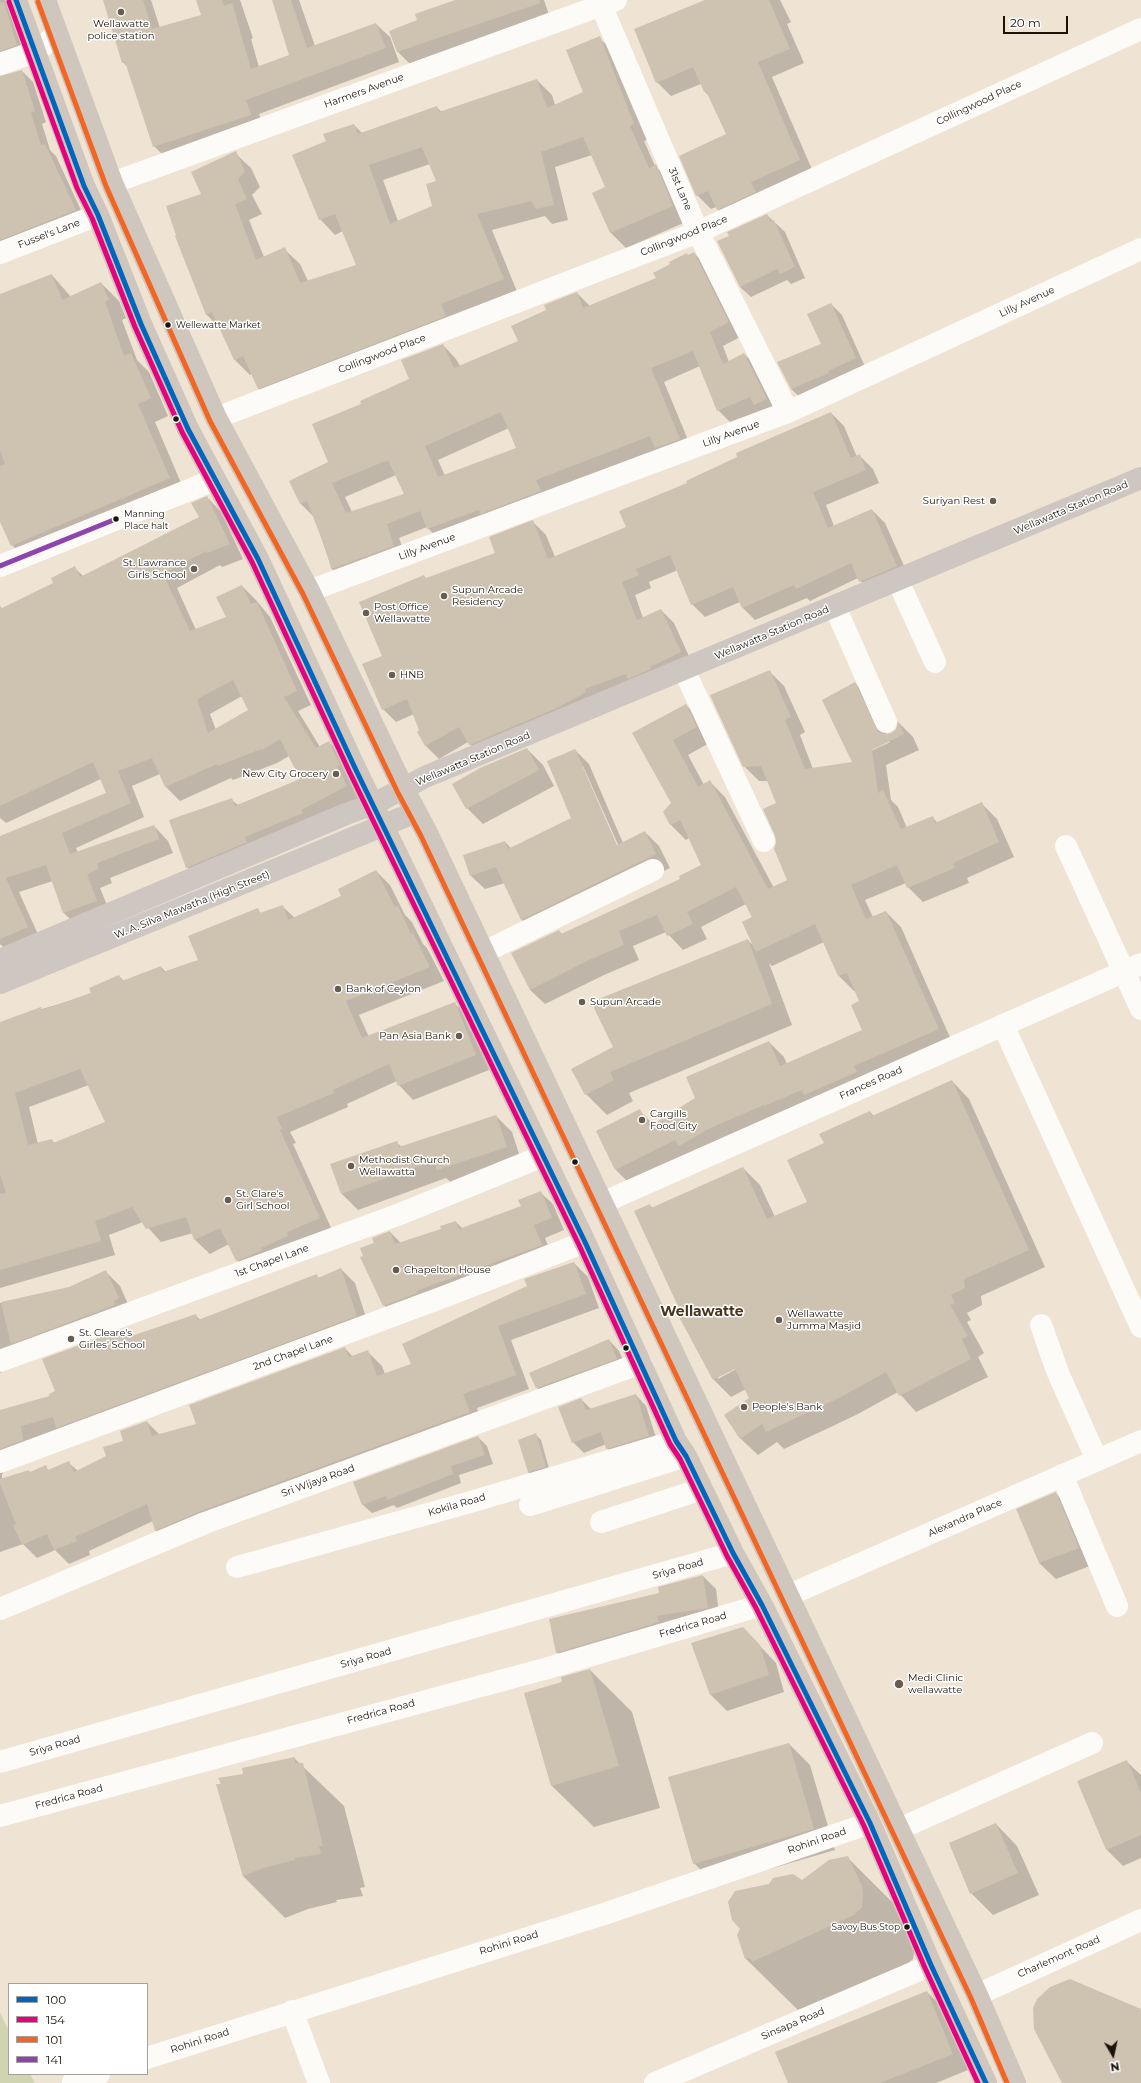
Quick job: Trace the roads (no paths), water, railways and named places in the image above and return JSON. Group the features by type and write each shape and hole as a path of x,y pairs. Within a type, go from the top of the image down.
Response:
{"highway":[{"path":"16,0 77,168 98,215 155,358 188,429 214,480 258,559 585,1242 640,1363 681,1448 733,1553 762,1605 870,1823 931,1965 986,2083"},
{"path":"45,0 112,183 216,418 309,591 404,790 428,833 977,1995 1015,2083"},
{"path":"830,1743 852,1730"}],"main road":[{"name":"Wellawatta Station Road","path":"374,804 404,790 425,777 898,581 1141,478"},
{"path":"0,960 346,814 374,804"},
{"name":"W. A. Silva Mawatha (High Street)","path":"0,983 416,812"}],"street":[{"name":"Harmers Avenue","path":"112,183 608,3"},
{"name":"31st Lane","path":"608,3 698,232 788,412"},
{"name":"Collingwood Place","path":"216,418 698,232 1141,29"},
{"path":"0,64 35,52 57,36"},
{"name":"Fussel's Lane","path":"0,253 98,215"},
{"name":"Lilly Avenue","path":"309,591 788,412 1141,249"},
{"path":"0,566 214,480"},
{"path":"898,581 935,662"},
{"path":"835,607 886,722"},
{"path":"684,670 764,841"},
{"path":"1066,846 1133,968 1141,1009"},
{"path":"484,952 653,870"},
{"name":"Frances Road","path":"602,1203 1133,968"},
{"path":"1003,1025 1141,1326"},
{"name":"1st Chapel Lane","path":"0,1362 400,1214 543,1156"},
{"name":"2nd Chapel Lane","path":"0,1462 439,1299 585,1242"},
{"path":"1040,1325 1058,1373 1097,1460"},
{"name":"Sri Wijaya Road","path":"0,1609 205,1523 640,1363"},
{"name":"Alexandra Place","path":"789,1595 1141,1441"},
{"path":"530,1505 681,1448"},
{"name":"Kokila Road","path":"237,1567 474,1501 681,1448"},
{"path":"1062,1475 1117,1606"},
{"path":"602,1522 702,1489"},
{"name":"Sriya Road","path":"0,1762 733,1553"},
{"name":"Fredrica Road","path":"0,1816 548,1668 762,1605"},
{"path":"899,1829 1092,1743"},
{"name":"Rohini Road","path":"148,2058 604,1914 870,1823"},
{"name":"Charlemont Road","path":"977,1995 1141,1920"},
{"name":"Sinsapa Road","path":"655,2083 931,1965"},
{"path":"292,2012 319,2083"},
{"path":"73,2082 96,2075"}],"place":[{"name":"Wellawatte police station","path":"121,12"},
{"name":"Wellewatte Market","path":"168,325"},
{"name":"Suriyan Rest","path":"993,501"},
{"name":"Manning Place halt","path":"116,519"},
{"name":"St. Lawrance Girls School","path":"194,569"},
{"name":"Supun Arcade Residency","path":"444,596"},
{"name":"Post Office Wellawatte","path":"366,613"},
{"name":"HNB","path":"392,675"},
{"name":"New City Grocery","path":"336,774"},
{"name":"Bank of Ceylon","path":"338,989"},
{"name":"Supun Arcade","path":"582,1002"},
{"name":"Pan Asia Bank","path":"459,1036"},
{"name":"Cargills Food City","path":"642,1120"},
{"name":"Methodist Church Wellawatta","path":"351,1166"},
{"name":"St. Clare's Girl School","path":"228,1200"},
{"name":"Chapelton House","path":"396,1270"},
{"name":"Wellawatte Jumma Masjid","path":"779,1320"},
{"name":"St. Cleare's Girles' School","path":"71,1339"},
{"name":"People's Bank","path":"744,1407"},
{"name":"Medi Clinic wellawatte","path":"899,1684"},
{"name":"Savoy Bus Stop","path":"907,1927"}],"district":[{"name":"Wellawatte","path":"702,1312"}]}
